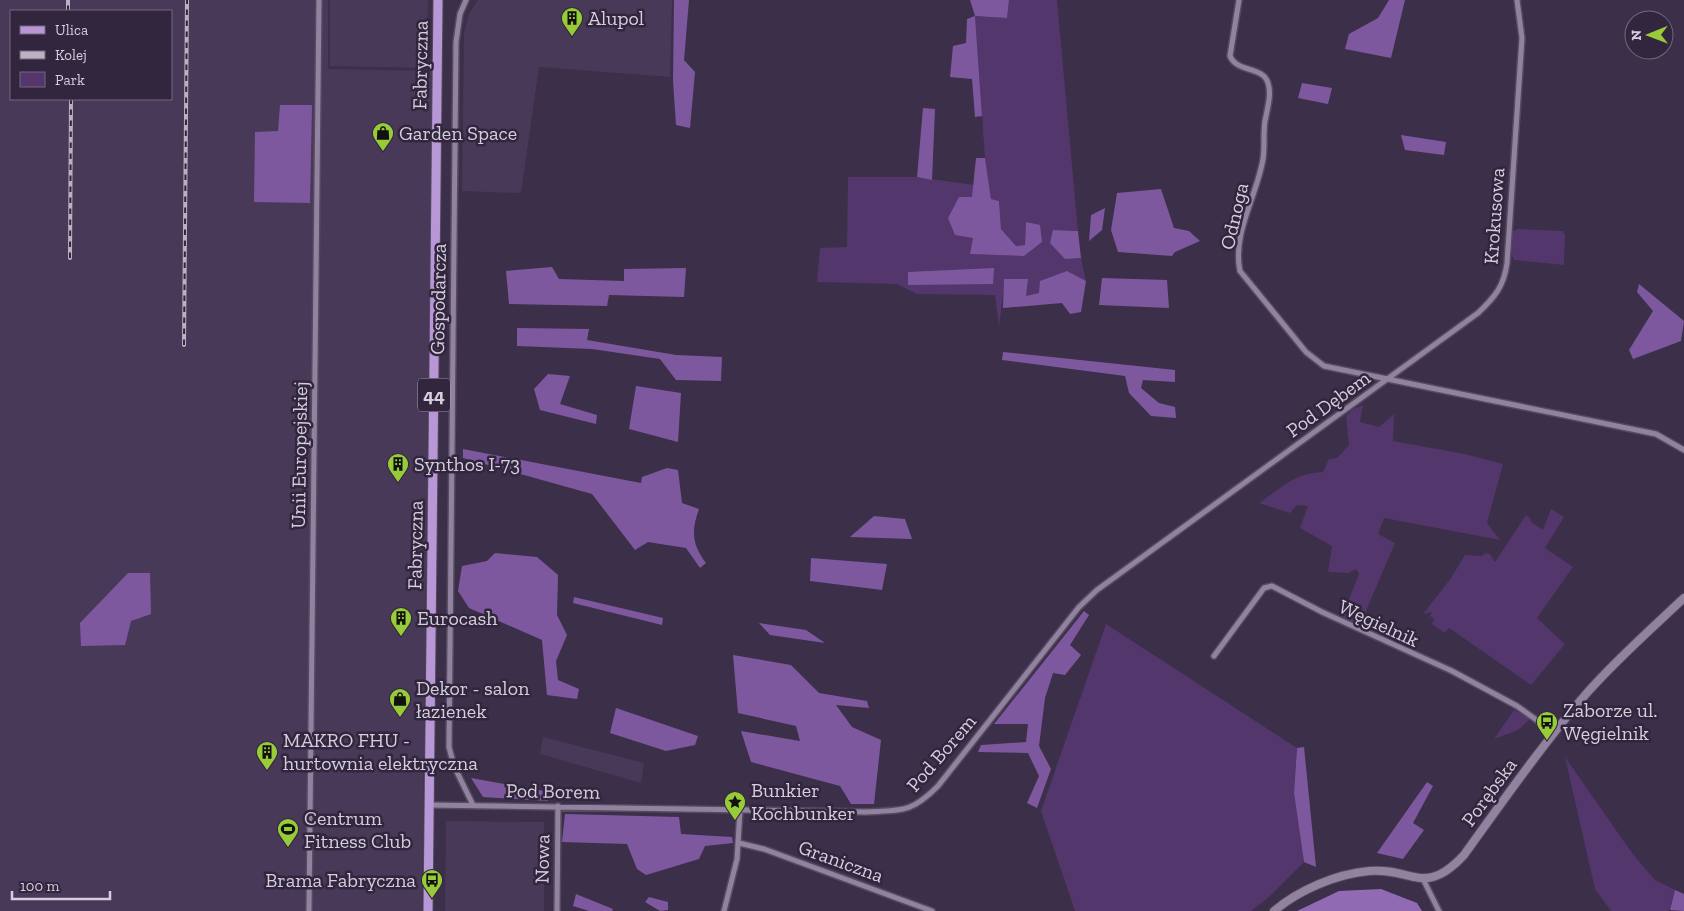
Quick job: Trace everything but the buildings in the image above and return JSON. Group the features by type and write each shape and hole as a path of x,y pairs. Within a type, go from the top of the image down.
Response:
{"main road":[{"name":"Fabryczna","path":"428,911 438,0"}],"street":[{"name":"Unii Europejskiej","path":"309,911 318,0"},
{"name":"Gospodarcza","path":"466,0 460,14 456,42 449,746 454,766 473,805"},
{"name":"Odnoga","path":"1239,0 1230,56 1237,67 1263,76 1268,81 1270,90 1264,127 1263,160 1240,242 1238,261 1240,271 1314,360 1340,371 1388,378"},
{"name":"Krokusowa","path":"1388,378 1478,313 1496,297 1502,287 1507,263 1522,38 1517,0"},
{"name":"Pod Dębem","path":"1112,580 1388,378 1656,434 1684,450"},
{"name":"Pod Borem","path":"428,805 866,812 911,808 921,803 938,786 1078,608 1097,590 1112,580"},
{"name":"Węgielnik","path":"1214,656 1264,588 1272,586 1322,612 1452,671 1517,706 1538,721 1552,735"},
{"name":"Porębska","path":"1274,911 1326,881 1352,874 1370,871 1423,879 1448,871 1464,855 1552,735 1621,657 1684,598"},
{"name":"Nowa","path":"557,911 558,806"},
{"path":"724,911 738,843 740,810"},
{"name":"Graniczna","path":"738,843 764,848 932,911"},
{"path":"1423,879 1439,911"}],"shaded area":[{"path":"0,0 328,0 328,69 432,71 422,911 0,911"},
{"path":"330,0 428,0 426,68 330,66"},
{"path":"478,0 672,0 670,77 539,67 521,193 462,191 464,33 469,14"},
{"path":"674,0 689,0 684,60 695,72 690,128 676,125 673,81"},
{"path":"970,0 1009,0 1007,18 975,16"},
{"path":"1389,0 1405,0 1391,58 1345,49 1349,34 1378,18"},
{"path":"975,16 982,116 975,117 972,79 950,77 953,46 966,43 967,19"},
{"path":"1302,83 1332,88 1328,104 1298,98"},
{"path":"280,105 312,105 310,203 254,202 255,132 278,131"},
{"path":"923,108 935,109 932,180 917,177"},
{"path":"1401,135 1446,142 1444,155 1405,150"},
{"path":"976,158 985,158 991,199 999,201 1001,229 1016,246 1025,245 1026,222 1040,225 1042,242 1024,256 970,254 973,238 955,235 948,218 959,197 972,197"},
{"path":"1161,189 1174,228 1189,231 1200,241 1175,252 1172,256 1118,252 1111,230 1117,193"},
{"path":"1105,208 1102,230 1089,241 1091,215"},
{"path":"1053,230 1078,231 1081,258 1065,259 1050,243"},
{"path":"552,267 559,279 624,281 624,269 686,268 684,297 609,295 607,306 509,304 506,271"},
{"path":"994,268 993,284 908,285 908,272"},
{"path":"1067,271 1086,281 1081,312 1070,314 1062,303 1003,308 1004,279 1028,279 1026,296 1039,293 1040,281"},
{"path":"1102,278 1167,280 1169,308 1099,305"},
{"path":"1639,284 1684,321 1681,341 1633,359 1629,350 1653,311 1637,292"},
{"path":"517,328 589,329 587,340 676,355 722,357 721,381 676,380 660,359 592,349 517,346"},
{"path":"1003,352 1175,370 1175,382 1143,380 1141,388 1159,403 1175,407 1176,418 1151,416 1129,393 1125,376 1002,360"},
{"path":"548,374 570,376 560,404 597,415 596,424 540,410 534,389"},
{"path":"636,386 681,393 678,442 629,429"},
{"path":"463,449 641,483 642,477 667,468 678,470 682,503 699,509 694,537 698,550 706,563 700,568 686,548 648,542 635,550 592,494 463,458"},
{"path":"874,516 905,519 912,539 850,537"},
{"path":"495,553 537,557 558,575 557,615 567,635 556,661 558,680 579,689 577,699 547,695 542,640 469,608 458,591 462,566 487,561"},
{"path":"811,558 887,564 882,590 810,581"},
{"path":"128,573 150,573 151,614 131,621 125,645 81,646 80,623"},
{"path":"574,597 663,618 662,625 573,603"},
{"path":"1084,611 1089,615 1070,645 1081,655 1065,675 1053,673 1045,698 1039,746 1051,769 1037,808 1027,803 1039,776 1028,753 978,752 981,745 1026,742 1028,724 994,724"},
{"path":"759,623 806,630 825,643 770,635"},
{"path":"733,655 791,665 819,693 867,701 869,708 836,705 852,727 881,740 874,804 851,804 840,786 751,762 741,731 800,741 796,726 738,713"},
{"path":"616,708 698,736 695,745 666,751 610,733"},
{"path":"543,737 644,763 641,783 540,754"},
{"path":"1304,747 1316,867 1304,862 1294,793 1297,748"},
{"path":"471,778 550,792 548,801 483,797"},
{"path":"1427,782 1433,786 1413,823 1424,830 1403,859 1377,853"},
{"path":"565,814 679,817 681,834 732,837 733,843 705,846 699,859 646,875 637,869 627,844 562,842"},
{"path":"446,821 544,822 544,911 445,911"},
{"path":"1381,889 1417,903 1422,911 1297,911 1339,891"},
{"path":"1675,890 1684,894 1684,911 1670,910"},
{"path":"576,894 613,909 612,911 589,911 573,906"},
{"path":"649,897 668,902 668,910 660,911 645,902"}],"green space":[{"path":"1009,0 1057,0 1078,231 1053,230 1065,259 1081,258 1086,281 1067,271 1040,293 1026,296 1005,279 999,327 995,295 917,294 897,284 817,282 820,248 847,247 848,177 917,177 974,185 974,238 971,254 1024,256 1042,242 1026,223 1025,245 1016,246 1001,229 999,201 991,199 985,158 975,16 1007,18"},
{"path":"1518,229 1563,231 1565,235 1564,265 1514,260 1511,249 1512,238 1513,231"},
{"path":"1363,405 1360,422 1379,427 1394,414 1393,441 1465,454 1503,464 1487,523 1500,540 1384,518 1378,534 1395,543 1360,625 1342,617 1359,574 1356,569 1348,573 1328,572 1332,546 1300,528 1308,506 1297,505 1290,513 1259,503 1296,478 1323,472 1329,459 1337,458 1349,445 1346,416 1352,410"},
{"path":"1551,509 1564,517 1545,548 1573,567 1537,618 1565,644 1531,685 1449,628 1445,633 1432,624 1434,619 1430,616 1432,612 1423,614 1451,578 1465,555 1482,556 1485,553 1490,554 1495,562 1526,515 1530,518 1531,522 1543,530"},
{"path":"1106,624 1297,748 1294,793 1304,862 1269,897 1251,911 1075,911 1041,811"},
{"path":"1514,710 1530,719 1518,730 1494,739"},
{"path":"1565,757 1632,853 1655,880 1675,890 1669,911 1611,911 1595,889"}],"railway":[{"path":"68,0 68,10"},
{"path":"184,345 187,0"},
{"path":"70,258 71,100"}],"place":[{"name":"Alupol","path":"572,37"},
{"name":"Garden Space","path":"383,152"},
{"name":"Synthos I-73","path":"398,483"},
{"name":"Eurocash","path":"401,637"},
{"name":"Dekor - salon łazienek","path":"400,718"},
{"name":"Zaborze ul. Węgielnik","path":"1547,741"},
{"name":"MAKRO FHU - hurtownia elektryczna","path":"267,771"},
{"name":"Bunkier Kochbunker","path":"735,821"},
{"name":"Centrum Fitness Club","path":"288,848"},
{"name":"Brama Fabryczna","path":"432,899"}]}
